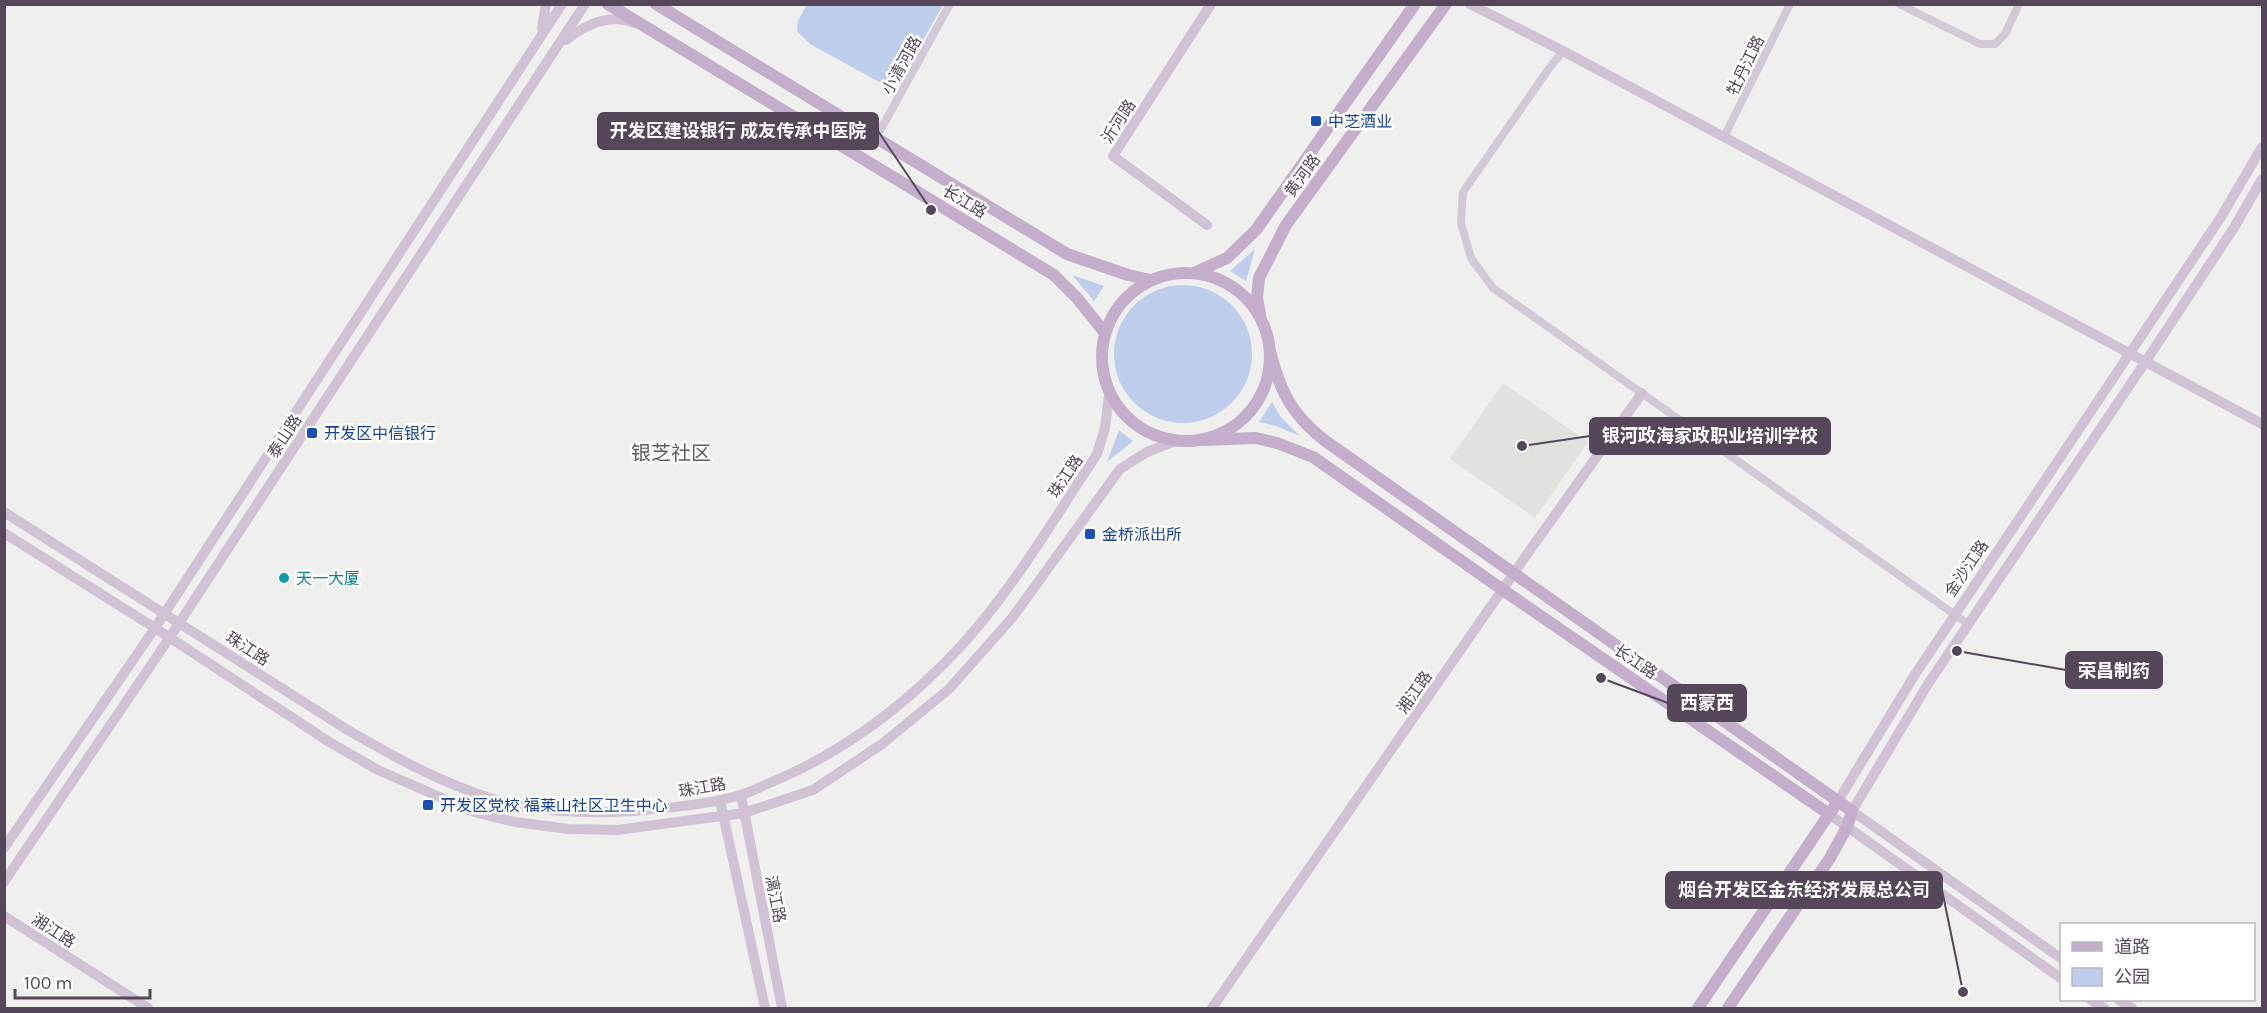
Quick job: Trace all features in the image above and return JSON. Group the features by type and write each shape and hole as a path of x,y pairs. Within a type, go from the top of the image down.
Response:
{"main road":[{"path":"540,37 545,20 546,4"},
{"name":"泰山路","path":"4,848 155,628 562,4"},
{"name":"泰山路","path":"4,882 170,638 585,4"},
{"name":"长江路","path":"608,4 1054,275 1077,298 1105,333"},
{"name":"长江路","path":"656,4 1067,254 1128,275 1151,280"},
{"path":"662,4 677,17"},
{"name":"沂河路","path":"1207,225 1113,156 1211,4"},
{"name":"黄河路","path":"1193,273 1227,258 1256,230 1415,4"},
{"name":"黄河路","path":"1261,319 1257,298 1259,278 1286,225 1446,4"},
{"path":"1470,4 1563,51 2262,424"},
{"path":"557,48 584,27 598,22 616,18 643,26"},
{"name":"金沙江路","path":"1698,1008 1838,801 1914,676 2221,217 2262,147"},
{"name":"金沙江路","path":"1728,1008 1830,858 1847,827 1852,810 1928,684 2235,226 2262,179"},
{"path":"1179,273 1193,273 1210,276 1231,286 1245,298 1261,319 1267,333 1270,351 1269,370 1258,401 1238,423 1223,433 1204,440 1175,441 1158,437 1132,422 1109,394 1101,362 1105,333 1117,307 1126,297 1151,280 1179,273"},
{"name":"长江路","path":"1270,351 1278,381 1293,411 1307,426 2060,958"},
{"name":"湘江路","path":"1212,1008 1642,393"},
{"name":"珠江路","path":"4,512 346,729 398,759 444,781 489,798 563,811 606,813 672,807 741,795 807,767 871,726 935,672 963,643 1029,557 1097,454 1105,428 1109,394"},
{"name":"长江路","path":"1204,440 1256,438 1277,443 1313,457 1829,814 2060,978"},
{"path":"4,533 331,743 378,770 474,812 515,822 578,829 617,830 744,813 813,790 882,744 949,689 1012,618 1120,469 1147,452 1175,441"},
{"name":"漓江路","path":"741,795 782,1008"},
{"name":"漓江路","path":"720,800 765,1008"},
{"name":"湘江路","path":"4,916 147,1008"}],"street":[{"name":"小清河路","path":"876,138 950,4"},
{"name":"牡丹江路","path":"1724,137 1790,4"},
{"path":"1899,4 1980,44 1995,44 2006,34 2019,4"},
{"path":"1563,51 1463,192 1461,223 1471,258 1493,288 1968,624"}],"shaded area":[{"path":"1503,383 1588,442 1535,518 1450,459"}],"green space":[{"path":"807,4 943,5 900,80 890,88 810,44 797,31 798,21"},
{"path":"1255,249 1246,281 1230,271"},
{"path":"1072,275 1104,286 1094,301"},
{"path":"1183,285 1209,291 1232,305 1246,328 1252,354 1246,380 1232,403 1209,417 1183,423 1157,417 1134,403 1120,380 1114,354 1120,328 1134,305 1157,291"},
{"path":"1272,402 1281,417 1300,436 1259,422"},
{"path":"1119,430 1133,441 1107,462"}],"place":[{"name":"中芝酒业","path":"1316,121"},
{"name":"开发区建设银行 成友传承中医院","path":"931,210"},
{"name":"开发区中信银行","path":"312,433"},
{"name":"银河政海家政职业培训学校","path":"1522,446"},
{"name":"金桥派出所","path":"1090,534"},
{"name":"天一大厦","path":"284,578"},
{"name":"荣昌制药","path":"1957,651"},
{"name":"西蒙西","path":"1601,678"},
{"name":"开发区党校 福莱山社区卫生中心","path":"428,805"},
{"name":"烟台开发区金东经济发展总公司","path":"1963,992"}],"district":[{"name":"银芝社区","path":"671,453"}]}
